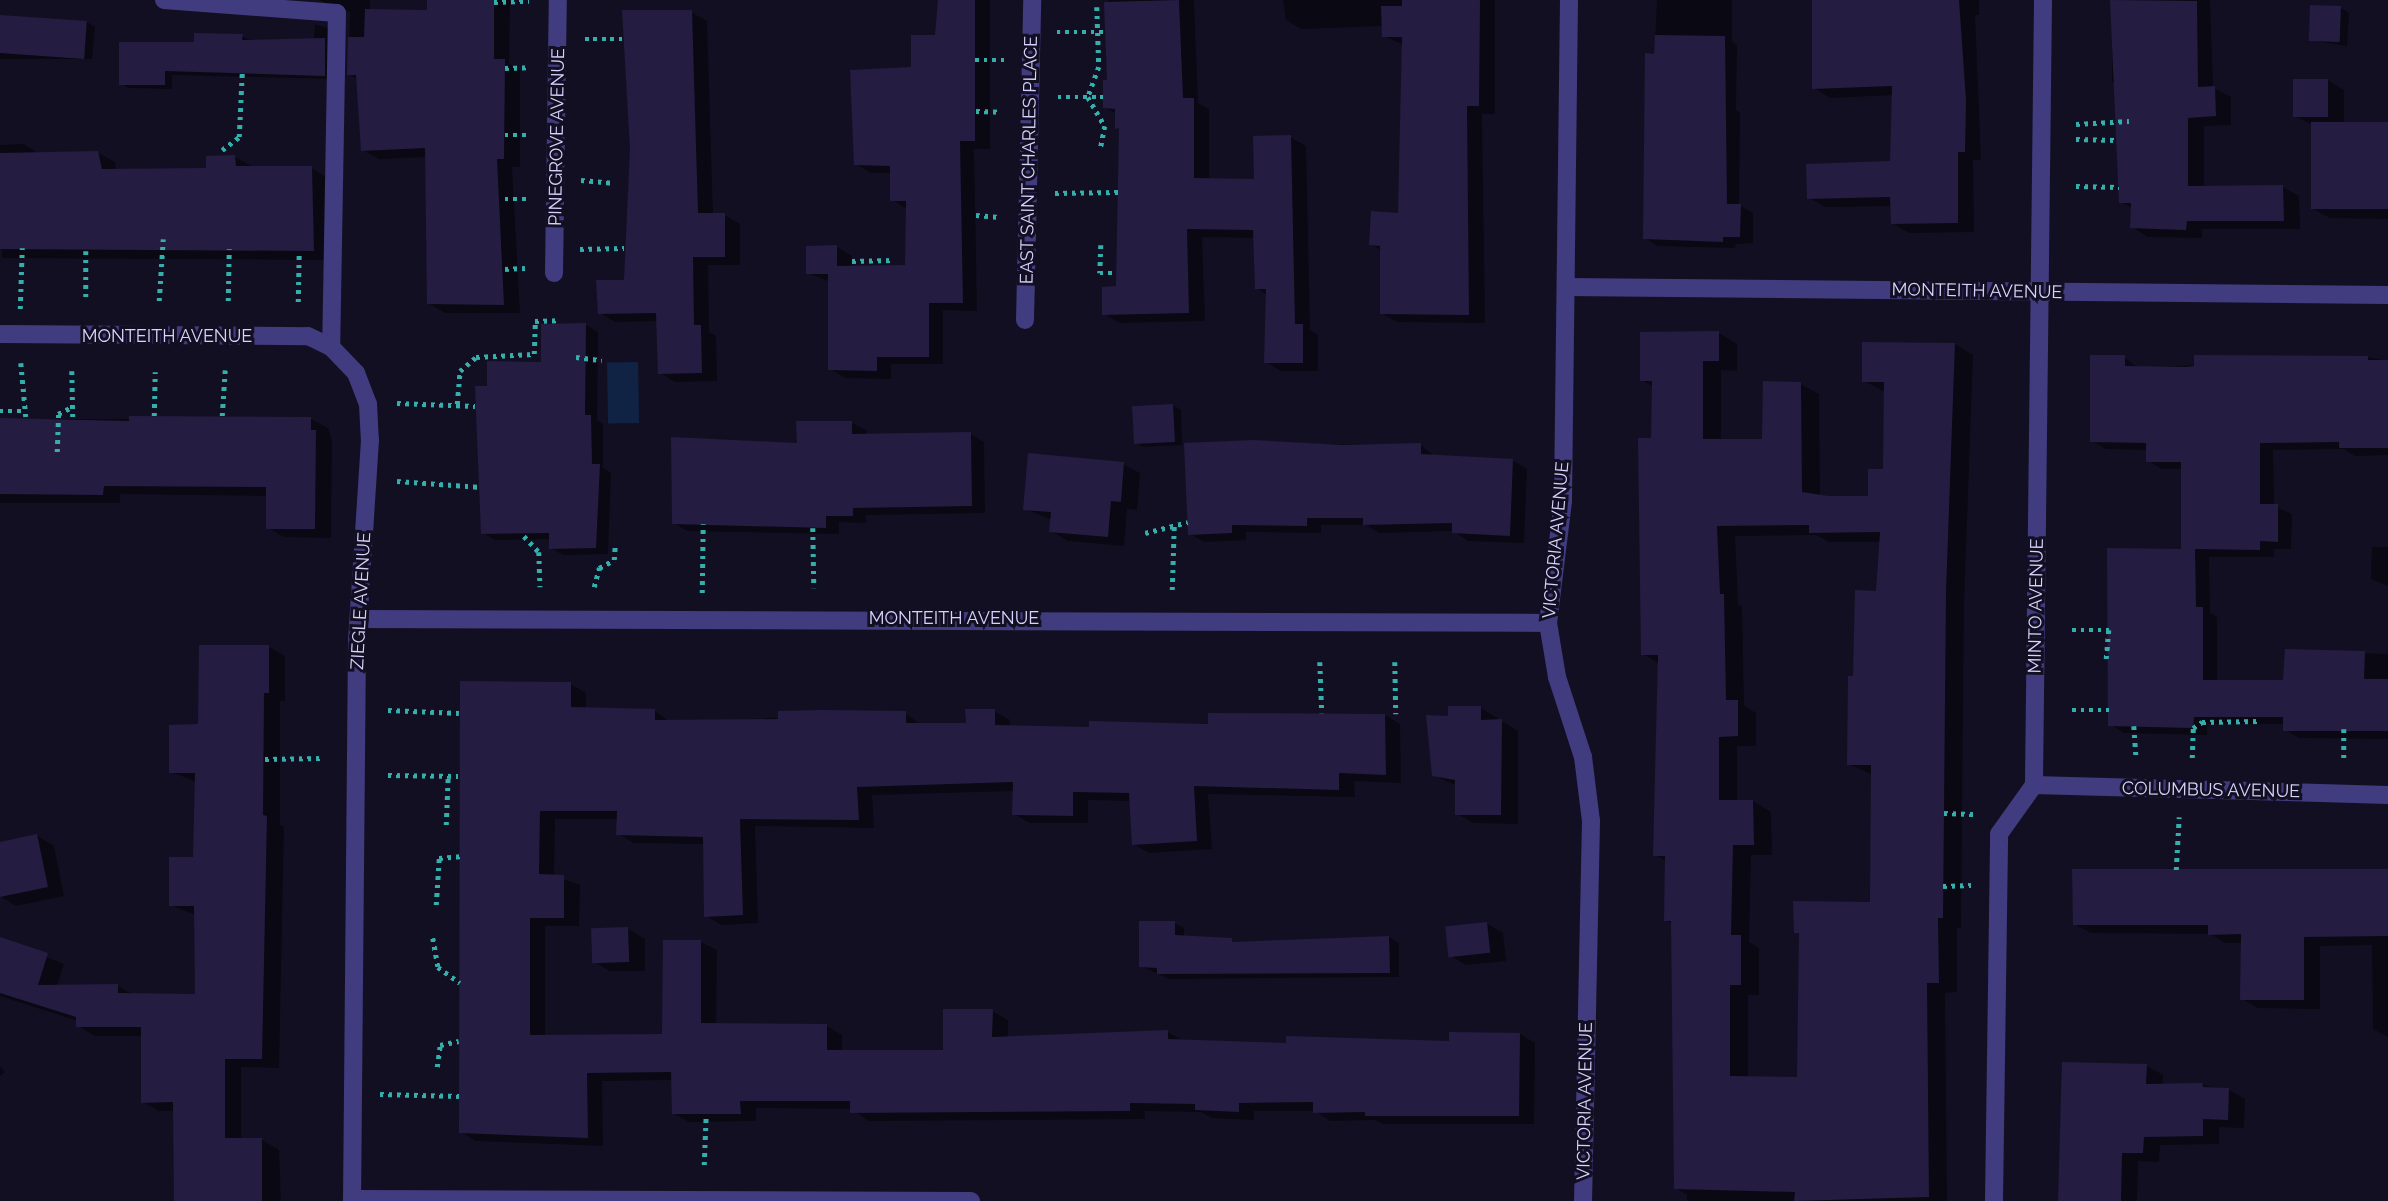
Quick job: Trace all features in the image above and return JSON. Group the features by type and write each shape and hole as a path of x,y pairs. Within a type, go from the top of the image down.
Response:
{"street":[{"path":"164,0 337,13 331,347"},
{"name":"PINEGROVE AVENUE","path":"554,273 558,0"},
{"name":"EAST SAINT CHARLES PLACE","path":"1025,320 1032,0"},
{"name":"VICTORIA AVENUE","path":"1569,0 1563,501 1548,624 1557,677 1583,757 1591,821 1583,1201"},
{"name":"MINTO AVENUE","path":"2034,785 2043,0"},
{"name":"MONTEITH AVENUE","path":"1566,287 2388,295"},
{"name":"MONTEITH AVENUE","path":"0,334 308,336 331,347"},
{"name":"ZIEGLE AVENUE","path":"331,347 356,373 368,404 359,618 356,1095 352,1200"},
{"name":"MONTEITH AVENUE","path":"359,618 1548,624"},
{"path":"1994,1201 1999,834 2034,785"},
{"name":"COLUMBUS AVENUE","path":"2034,785 2388,795"},
{"path":"352,1200 971,1201"}],"path":[{"path":"494,2 529,1"},
{"path":"1088,97 1099,67 1097,7"},
{"path":"1054,32 1105,32"},
{"path":"583,39 622,39"},
{"path":"975,60 1006,61"},
{"path":"505,68 529,67"},
{"path":"222,150 239,137 242,73"},
{"path":"1053,97 1103,97"},
{"path":"1088,97 1105,126 1101,147"},
{"path":"976,111 1005,112"},
{"path":"2076,124 2129,121"},
{"path":"505,135 528,135"},
{"path":"2076,139 2116,140"},
{"path":"580,180 615,183"},
{"path":"2076,186 2119,187"},
{"path":"1052,193 1118,192"},
{"path":"505,199 528,199"},
{"path":"976,215 1004,218"},
{"path":"159,301 163,239"},
{"path":"1101,246 1100,273 1116,273"},
{"path":"579,249 624,247"},
{"path":"21,334 22,248"},
{"path":"228,301 229,249"},
{"path":"86,251 86,300"},
{"path":"298,302 299,252"},
{"path":"852,261 892,260"},
{"path":"505,269 524,268"},
{"path":"457,404 460,371 476,357 534,354 535,321 558,320"},
{"path":"576,357 602,360"},
{"path":"21,370 26,417"},
{"path":"222,416 225,370"},
{"path":"72,371 72,420"},
{"path":"154,416 155,372"},
{"path":"397,403 475,406"},
{"path":"57,452 58,414 72,407"},
{"path":"0,411 24,411"},
{"path":"397,481 481,487"},
{"path":"1145,533 1188,523"},
{"path":"701,618 703,524"},
{"path":"1172,590 1174,526"},
{"path":"813,528 814,588"},
{"path":"524,536 539,552 540,587"},
{"path":"594,587 599,568 614,560 615,544"},
{"path":"2072,630 2109,630 2106,662"},
{"path":"1320,662 1322,713"},
{"path":"1395,663 1396,714"},
{"path":"388,710 459,713"},
{"path":"2071,710 2109,710"},
{"path":"2192,758 2193,728 2202,722 2258,721"},
{"path":"2134,726 2136,758"},
{"path":"2344,729 2344,760"},
{"path":"265,759 321,758"},
{"path":"388,775 458,776"},
{"path":"446,825 448,776"},
{"path":"1944,813 1981,814"},
{"path":"2176,870 2179,817"},
{"path":"436,905 439,858 460,856"},
{"path":"433,938 439,967 460,983"},
{"path":"437,1067 440,1045 459,1041"},
{"path":"356,1095 459,1097"},
{"path":"704,1166 705,1114"}],"water":[{"path":"638,362 639,423 608,424 607,363"}],"building":[{"path":"427,0 494,0 494,59 505,59 504,159 497,159 504,305 427,304 425,148 361,151 356,75 347,75 348,37 364,37 365,9 427,10"},
{"path":"938,0 975,0 975,141 960,141 963,303 929,303 929,357 877,357 877,371 828,370 828,274 806,274 806,246 837,245 837,266 905,265 906,201 890,201 890,166 854,165 850,70 911,67 911,35 935,35"},
{"path":"1179,0 1183,98 1194,98 1194,178 1254,179 1253,136 1291,135 1295,324 1303,324 1303,363 1264,363 1266,289 1255,289 1253,230 1187,229 1189,313 1102,315 1102,287 1116,286 1119,128 1115,129 1115,109 1103,108 1103,80 1107,80 1104,2"},
{"path":"1402,0 1480,0 1479,106 1467,106 1469,315 1380,314 1380,246 1369,245 1371,211 1398,213 1402,37 1382,37 1381,6 1402,6"},
{"path":"1812,0 1959,0 1966,100 1965,152 1958,152 1958,223 1891,224 1890,197 1807,199 1806,164 1890,161 1892,86 1812,89"},
{"path":"2110,0 2197,1 2198,87 2215,86 2216,116 2188,118 2188,186 2283,185 2284,221 2187,221 2186,230 2130,228 2131,203 2119,203"},
{"path":"2310,5 2341,6 2340,42 2309,41"},
{"path":"622,10 692,10 698,213 725,213 725,257 693,257 694,325 701,325 702,373 658,374 656,313 598,314 596,280 624,280 630,149"},
{"path":"0,15 87,21 84,59 0,53"},
{"path":"194,33 243,34 242,40 325,38 325,76 165,71 165,85 119,85 119,42 194,42"},
{"path":"1655,35 1725,36 1727,204 1741,204 1740,237 1723,237 1723,242 1643,239 1645,53 1654,54"},
{"path":"2293,79 2328,79 2328,117 2293,117"},
{"path":"2311,122 2388,122 2388,209 2311,209"},
{"path":"98,151 102,169 206,168 206,156 235,155 236,166 312,166 314,251 0,249 0,153"},
{"path":"586,323 585,415 591,415 592,464 600,464 596,548 549,549 549,533 481,534 475,386 487,386 487,361 541,362 541,324"},
{"path":"1719,331 1719,361 1703,361 1703,439 1762,439 1763,381 1801,382 1802,492 1828,496 1868,496 1868,469 1883,469 1884,382 1862,382 1862,342 1955,343 1946,591 1943,918 1938,918 1939,983 1927,983 1929,1197 1794,1201 1795,1192 1674,1189 1671,921 1664,921 1665,856 1653,856 1658,655 1641,655 1638,438 1651,438 1652,381 1640,381 1640,332","holes":["1809,525 1809,533 1880,532 1876,591 1855,590 1853,676 1848,676 1847,765 1871,765 1870,902 1793,901 1794,933 1799,933 1797,1077 1730,1076 1730,985 1741,985 1741,935 1731,935 1733,845 1754,845 1753,800 1719,800 1719,737 1738,736 1738,700 1726,700 1724,594 1720,594 1717,526"]},
{"path":"2090,355 2125,355 2125,366 2194,366 2194,355 2368,356 2368,360 2388,360 2388,448 2339,448 2339,442 2260,443 2260,504 2278,504 2278,542 2260,541 2260,550 2195,549 2196,607 2203,607 2203,680 2283,680 2285,649 2365,651 2364,679 2388,679 2388,731 2283,731 2283,717 2194,717 2193,728 2108,726 2107,548 2181,549 2181,462 2146,462 2146,443 2090,442"},
{"path":"1173,404 1175,442 1134,444 1132,406"},
{"path":"129,416 311,417 311,430 316,430 315,529 266,529 266,487 104,486 103,495 0,494 0,418 129,421"},
{"path":"796,421 852,421 852,434 971,432 972,506 853,508 853,516 826,516 826,528 672,524 671,437 797,443"},
{"path":"1253,440 1342,445 1421,443 1421,454 1513,459 1510,536 1452,533 1452,523 1363,525 1363,518 1307,518 1307,526 1232,525 1232,533 1188,535 1184,443"},
{"path":"1028,453 1124,462 1121,502 1111,501 1108,537 1049,532 1051,512 1023,510"},
{"path":"199,645 269,645 269,693 264,693 263,815 267,816 262,1059 225,1059 225,1138 262,1138 262,1201 174,1201 173,1102 141,1103 141,1027 76,1027 76,1017 0,993 0,937 48,953 38,985 118,984 118,993 195,994 194,906 169,906 169,857 193,857 195,773 169,773 169,725 198,724"},
{"path":"460,681 571,682 571,707 655,709 655,720 778,719 778,711 822,710 906,711 906,723 966,723 965,709 995,709 995,725 1089,727 1089,721 1208,724 1208,713 1385,714 1386,775 1339,773 1339,790 1194,786 1197,841 1132,845 1129,793 1073,792 1073,816 1012,815 1013,782 857,787 859,820 740,819 743,915 704,917 703,837 616,835 617,811 540,811 539,874 564,875 564,918 530,918 530,1035 662,1034 663,940 701,940 701,1023 827,1024 827,1050 943,1050 943,1009 993,1009 992,1037 1168,1030 1168,1039 1286,1043 1286,1036 1449,1041 1449,1032 1520,1033 1519,1116 1365,1116 1365,1112 1313,1113 1313,1102 1239,1103 1239,1112 1195,1110 1195,1104 1130,1103 1130,1111 850,1113 850,1101 740,1101 741,1114 672,1114 671,1072 587,1073 588,1138 459,1133"},
{"path":"1448,706 1481,706 1481,720 1502,719 1501,815 1455,815 1455,780 1432,776 1426,715 1448,716"},
{"path":"37,834 48,887 0,897 0,842"},
{"path":"2072,869 2388,869 2388,936 2304,937 2304,1000 2240,1000 2241,934 2208,935 2208,925 2073,925"},
{"path":"1139,921 1175,921 1175,935 1232,938 1232,942 1389,936 1390,973 1157,974 1157,968 1139,967"},
{"path":"1487,922 1490,953 1448,957 1445,926"},
{"path":"628,927 629,962 592,963 591,928"},
{"path":"2062,1062 2147,1064 2146,1084 2202,1083 2203,1087 2229,1088 2228,1120 2203,1119 2203,1136 2144,1137 2143,1153 2122,1153 2121,1201 2058,1201"}]}
